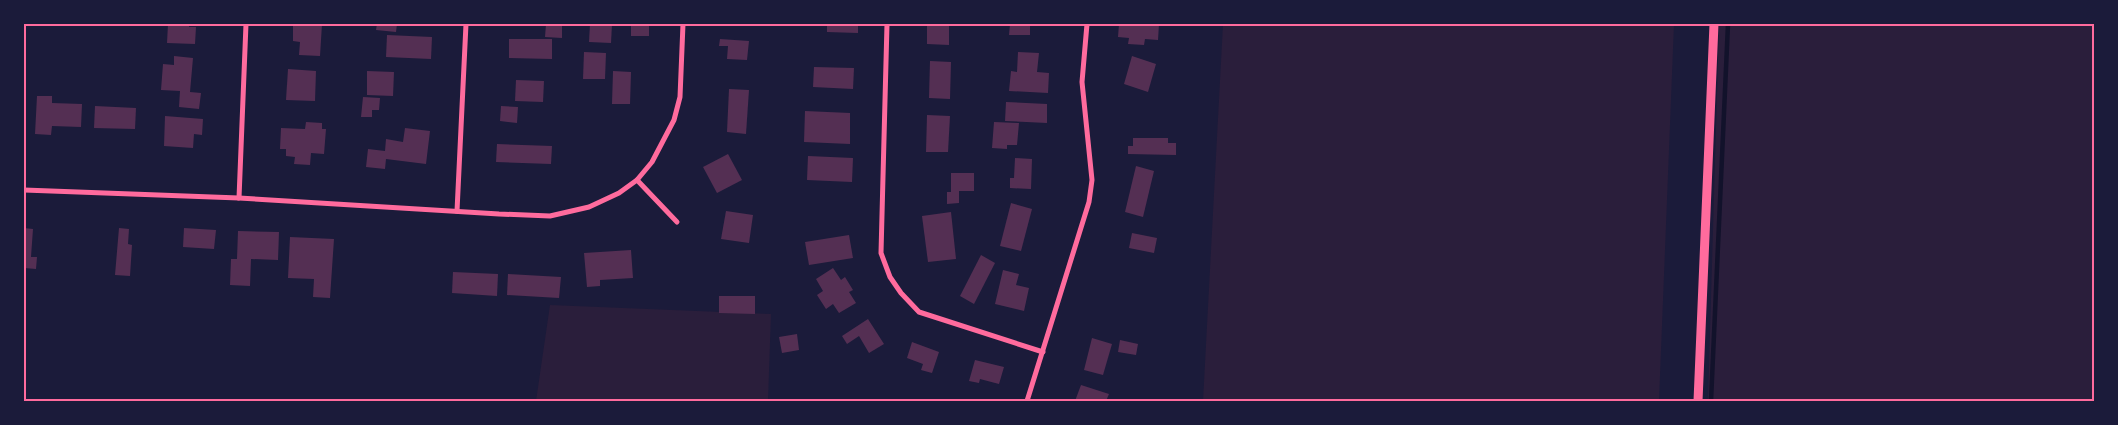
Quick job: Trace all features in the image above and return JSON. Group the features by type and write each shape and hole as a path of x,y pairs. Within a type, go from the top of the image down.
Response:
{"street":[{"path":"239,198 246,24"},
{"path":"457,211 466,24"},
{"path":"24,190 239,198 550,216 589,207 604,201 637,180 652,162 674,120 680,97 683,24"},
{"path":"887,24 880,253 890,277 901,293 919,312 1043,352"},
{"path":"1027,401 1089,202 1092,180 1082,82 1087,24"},
{"path":"1698,401 1714,24"},
{"path":"637,180 678,222"}],"shaded area":[{"path":"1223,24 1674,24 1659,401 1203,401"},
{"path":"1719,24 2094,24 2094,401 1708,401"},
{"path":"550,305 771,314 768,401 536,401"}],"building":[{"path":"95,24 140,24 140,26 94,26"},
{"path":"168,24 189,24 189,27 196,27 195,44 167,43"},
{"path":"293,24 322,24 320,56 299,55 300,42 293,41"},
{"path":"377,24 397,24 396,32 376,30"},
{"path":"546,24 562,24 562,38 545,37"},
{"path":"590,24 612,24 611,43 589,42"},
{"path":"631,24 649,24 649,36 631,36"},
{"path":"827,24 858,24 858,33 827,32"},
{"path":"927,24 949,24 949,45 927,44"},
{"path":"1010,24 1030,24 1030,35 1009,35"},
{"path":"1119,24 1159,24 1158,40 1145,39 1144,45 1128,44 1129,38 1118,37"},
{"path":"387,35 432,37 431,59 386,57"},
{"path":"509,39 552,39 552,59 509,58"},
{"path":"720,39 749,41 747,60 727,59 728,46 719,46"},
{"path":"584,52 606,53 605,79 583,79"},
{"path":"1018,52 1039,53 1037,72 1049,73 1048,93 1009,91 1011,71 1017,72"},
{"path":"174,56 193,58 190,92 201,93 199,109 179,107 180,91 161,90 163,64 174,65"},
{"path":"1132,56 1156,64 1148,92 1124,84"},
{"path":"930,61 951,62 950,99 929,98"},
{"path":"814,67 854,68 853,89 813,87"},
{"path":"288,69 316,71 315,101 286,100"},
{"path":"367,71 394,72 393,96 367,95"},
{"path":"613,71 631,72 630,104 612,104"},
{"path":"516,80 544,81 543,102 515,101"},
{"path":"729,89 749,90 746,134 727,132"},
{"path":"37,96 52,96 52,103 82,104 81,127 52,126 51,135 35,134"},
{"path":"363,97 380,98 379,110 372,110 372,117 361,117"},
{"path":"1006,102 1047,104 1047,123 1005,121"},
{"path":"95,106 136,108 135,129 94,128"},
{"path":"501,106 518,107 517,123 500,121"},
{"path":"805,111 850,113 850,144 804,142"},
{"path":"927,115 950,116 948,152 926,152"},
{"path":"165,116 203,119 202,135 194,134 193,148 164,146"},
{"path":"306,122 322,123 322,129 326,129 324,154 311,153 310,165 294,164 295,157 286,156 286,149 280,149 281,128 305,129"},
{"path":"994,122 1019,123 1017,145 1007,145 1007,149 992,148"},
{"path":"405,128 430,131 426,164 386,159 385,169 366,167 368,149 385,151 386,139 403,142"},
{"path":"1133,138 1168,138 1168,143 1176,143 1176,155 1128,154 1128,146 1133,146"},
{"path":"497,144 552,146 551,164 496,162"},
{"path":"728,154 742,180 717,193 703,167"},
{"path":"808,156 853,158 852,182 807,180"},
{"path":"1015,158 1032,159 1031,189 1010,188 1010,178 1014,178"},
{"path":"1136,166 1154,171 1143,217 1125,212"},
{"path":"951,173 974,173 974,191 959,191 959,203 947,204 947,192 951,192"},
{"path":"1011,203 1032,209 1021,251 1000,246"},
{"path":"726,211 753,215 749,243 721,239"},
{"path":"951,212 956,259 928,262 922,216"},
{"path":"24,228 33,229 31,257 37,257 36,269 24,268"},
{"path":"119,228 129,229 128,244 132,245 130,276 115,275"},
{"path":"184,228 216,230 214,249 183,247"},
{"path":"238,231 279,232 278,260 251,259 250,286 230,285 231,259 237,259"},
{"path":"1132,233 1157,238 1154,253 1129,248"},
{"path":"849,235 853,258 809,265 805,242"},
{"path":"290,237 334,239 330,298 313,297 314,279 288,278"},
{"path":"631,250 633,278 600,280 600,286 587,287 584,253"},
{"path":"981,255 995,263 974,304 960,296"},
{"path":"833,268 841,280 845,277 853,290 849,292 856,303 839,313 833,304 826,309 817,295 823,291 816,279"},
{"path":"1003,270 1019,274 1016,285 1029,288 1024,311 995,304"},
{"path":"453,272 498,274 497,296 452,293"},
{"path":"508,274 561,277 559,298 507,295"},
{"path":"719,296 755,296 755,314 719,313"},
{"path":"868,319 884,344 869,353 859,336 847,344 842,336"},
{"path":"797,334 799,350 782,353 779,337"},
{"path":"1092,338 1112,344 1103,375 1084,370"},
{"path":"1120,340 1138,344 1136,355 1118,352"},
{"path":"912,342 939,352 932,373 921,370 923,364 907,358"},
{"path":"975,360 1004,367 999,384 980,379 979,383 969,381"},
{"path":"1081,385 1109,394 1106,401 1075,401"}],"waterway":[{"path":"1711,401 1728,24"}]}
